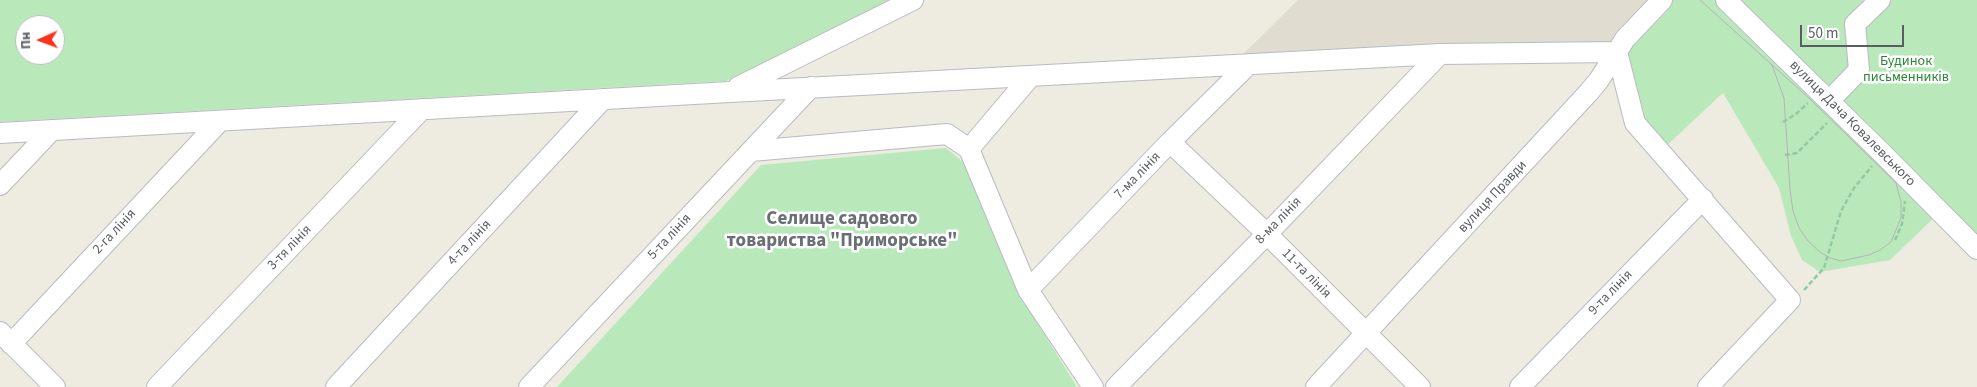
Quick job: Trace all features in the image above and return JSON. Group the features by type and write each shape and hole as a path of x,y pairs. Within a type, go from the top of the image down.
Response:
{"street":[{"path":"730,92 913,0"},
{"name":"вулиця Правди","path":"1316,387 1589,92 1599,80 1625,39 1662,0"},
{"name":"вулиця Дача Ковалевського","path":"1726,0 1909,179 1977,249"},
{"path":"1828,100 1860,70 1855,24 1880,0"},
{"path":"0,133 811,87 1440,54 1617,52 1635,123 1790,300 1708,387"},
{"name":"8-ма лінія","path":"1116,387 1267,234 1440,54"},
{"name":"7-ма лінія","path":"1028,290 1170,142 1249,64"},
{"path":"970,149 1031,76"},
{"name":"5-та лінія","path":"529,387 811,87"},
{"name":"4-та лінія","path":"336,387 603,99"},
{"name":"3-тя лінія","path":"157,387 422,109"},
{"name":"2-га лінія","path":"6,338 220,121"},
{"path":"0,185 52,130"},
{"path":"752,151 947,134 970,149 1028,290 1093,387"},
{"name":"11-та лінія","path":"1170,142 1267,234 1420,387"},
{"name":"9-та лінія","path":"1520,387 1703,199"},
{"path":"6,338 55,387"}],"path":[{"path":"1783,122 1828,100 1827,123 1797,153 1785,155"},
{"path":"1790,300 1801,294 1824,268 1842,211 1854,188 1883,154"},
{"path":"1896,240 1902,224 1909,179"}],"shaded area":[{"path":"1298,0 1654,0 1611,44 1241,56"}],"green space":[{"path":"0,0 893,0 726,81 0,122"},
{"path":"1669,0 1719,0 1938,214 1890,260 1820,272 1802,260 1791,236 1779,188 1723,93 1665,147 1640,117 1623,52"},
{"name":"Будинок письменників","path":"1734,0 1977,0 1977,241"},
{"path":"946,148 963,162 1023,300 1077,387 557,387 761,165"}],"tram line":[{"path":"1700,0 1811,100 1896,183 1901,202 1901,218 1891,242 1880,250 1869,255 1841,261 1830,258 1820,252 1808,241 1799,228 1793,211 1790,190 1784,98 1772,65"}],"district":[{"name":"Селище садового товариства \"Приморське\"","path":"842,231"}]}
